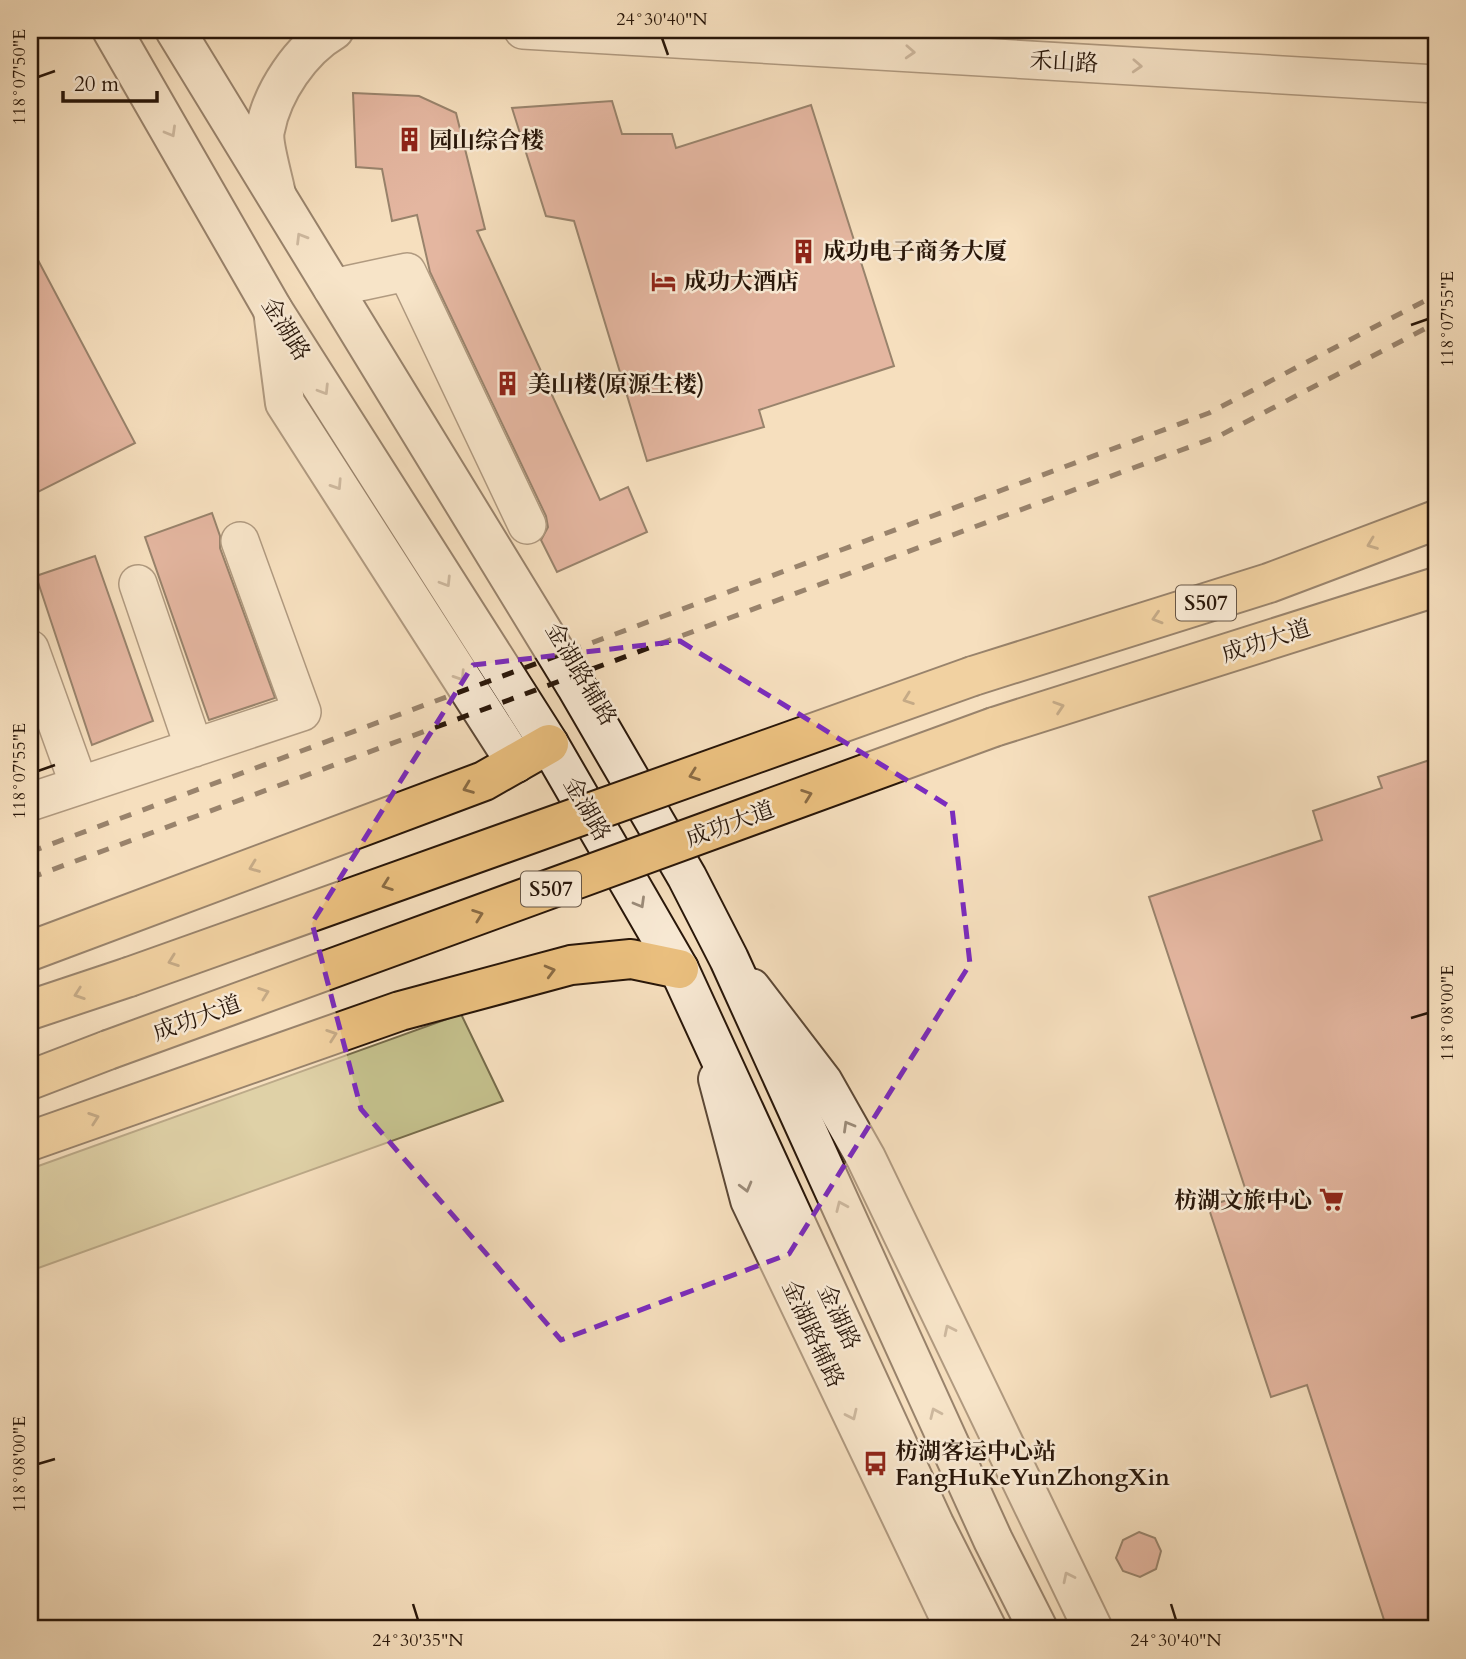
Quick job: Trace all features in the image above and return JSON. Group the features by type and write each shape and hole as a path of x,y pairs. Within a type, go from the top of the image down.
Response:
{"highway":[{"name":"S507","path":"30,1010 973,676 1269,583 1436,520"},
{"name":"成功大道","path":"30,1080 994,727 1436,587"},
{"path":"30,951 484,781 549,744"},
{"path":"30,1141 400,1012 571,965 631,959 679,970"}],"main road":[{"name":"金湖路","path":"113,30 273,310 549,744 679,970 934,1524 987,1629"},
{"name":"金湖路","path":"175,30 576,686 687,877 729,960 993,1540 1038,1629"},
{"path":"276,196 264,132 284,78 320,38 334,30"},
{"path":"273,310 285,403 516,763"},
{"path":"729,960 823,1082 866,1158 1093,1629"},
{"name":"金湖路辅路","path":"705,1026 750,1200 956,1629"},
{"path":"993,1540 1043,1524"}],"street":[{"name":"禾山路","path":"523,30 1436,84"},
{"name":"禾山路","path":"949,30 1436,61"},
{"path":"332,288 407,272 527,525"},
{"path":"30,802 302,712 240,541"},
{"path":"138,584 194,748"},
{"path":"30,649 79,785"}],"highlighted area":[{"path":"680,641 952,808 970,964 789,1254 561,1340 361,1109 312,923 473,665"}],"shaded area":[{"path":"461,1014 503,1101 30,1271 30,1169"}],"building":[{"path":"353,93 419,96 456,113 485,229 477,231 600,500 628,487 647,532 557,572 541,540 548,527 546,516 430,272 417,215 392,221 382,169 356,167"},
{"path":"612,101 622,134 672,134 676,148 811,105 894,366 759,410 764,427 647,461 574,221 546,216 512,108"},
{"path":"30,245 135,443 30,496"},
{"path":"212,513 220,536 220,548 275,698 209,720 145,537"},
{"path":"95,556 153,721 92,745 36,576"},
{"name":"枋湖文旅中心","path":"1436,758 1436,1629 1387,1629 1307,1385 1271,1397 1208,1206 1247,1194 1149,897 1322,840 1313,811 1382,788 1378,777"},
{"path":"1139,1532 1155,1538 1161,1551 1156,1569 1140,1577 1123,1571 1116,1558 1123,1540"}],"railway":[{"path":"30,852 1209,413 1436,295"},
{"path":"30,878 1219,436 1436,323"}],"place":[{"name":"园山综合楼","path":"409,140"},
{"name":"成功电子商务大厦","path":"803,251"},
{"name":"成功大酒店","path":"664,281"},
{"name":"美山楼(原源生楼)","path":"508,384"},
{"name":"枋湖文旅中心","path":"1332,1200"},
{"name":"枋湖客运中心站 FangHuKeYunZhongXin","path":"875,1464"}]}
